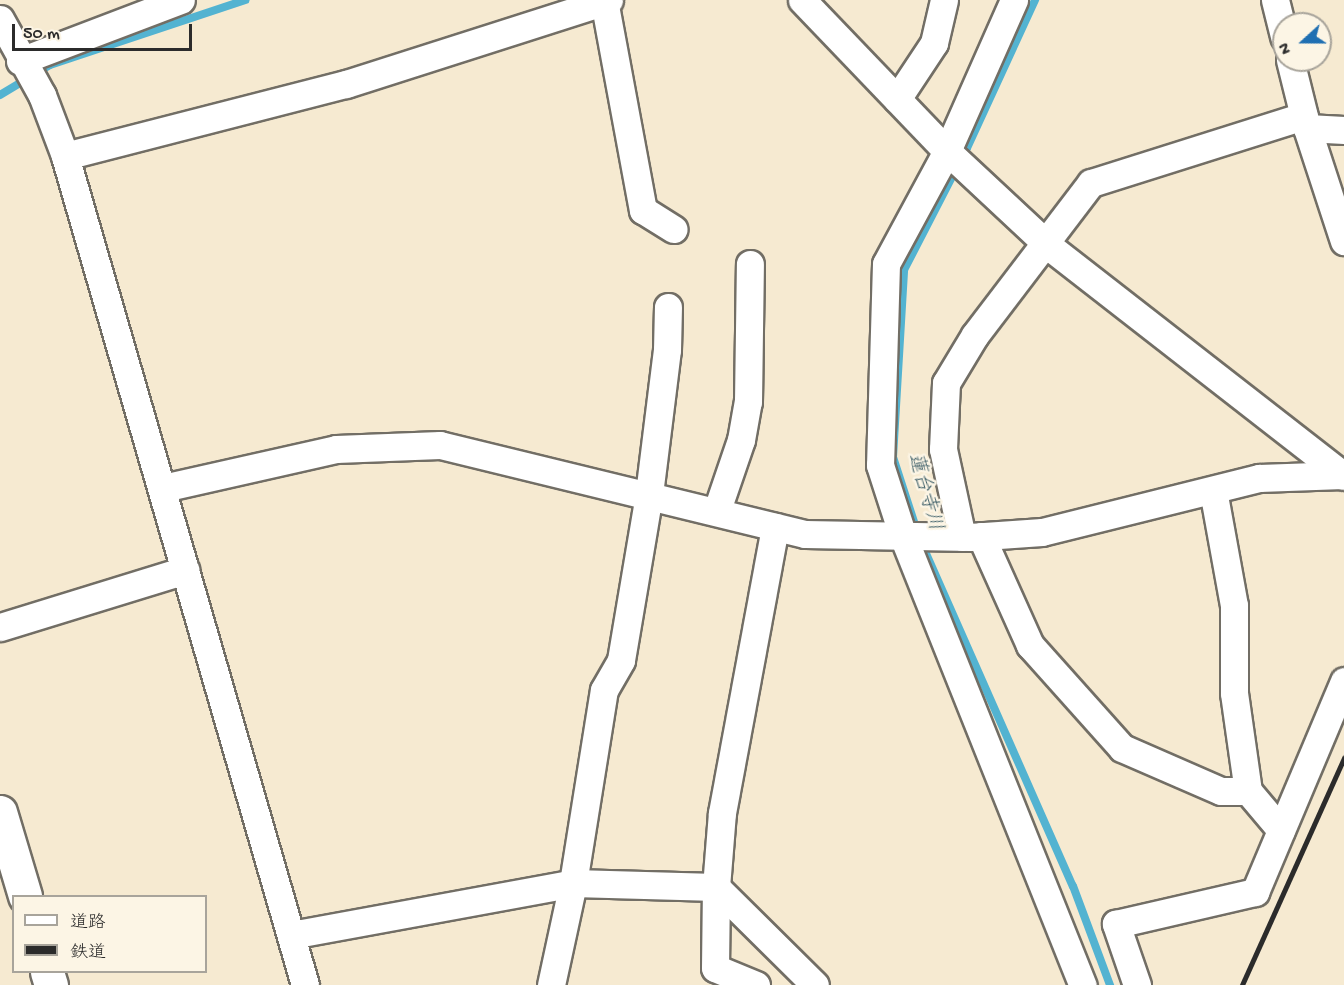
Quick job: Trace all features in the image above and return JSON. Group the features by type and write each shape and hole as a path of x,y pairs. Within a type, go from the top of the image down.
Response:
{"main road":[{"path":"0,812 24,895"}],"street":[{"path":"20,61 181,0"},
{"path":"802,0 947,151 1045,242 1344,476"},
{"path":"897,99 934,43 944,0"},
{"path":"1014,0 947,151 886,264 880,465 903,536 1083,985"},
{"path":"65,156 346,84 606,1 643,210 674,229"},
{"path":"0,19 20,61 42,94 65,156 163,488 305,985"},
{"path":"1293,72 1305,122 1344,241"},
{"path":"1248,791 1221,791 1122,748 1030,645 972,536 943,448 946,383 975,335 1091,183 1305,122 1344,130"},
{"path":"717,510 741,440 748,402 752,343 750,264"},
{"path":"551,985 573,883 604,690 621,660 649,494 667,350 668,307"},
{"path":"163,488 336,449 440,445 717,510 805,534 972,536 1042,532 1259,478 1344,476"},
{"path":"1213,489 1234,605 1234,693 1248,791 1281,830"},
{"path":"756,985 715,968 716,887 722,813 775,527"},
{"path":"0,627 185,570"},
{"path":"1137,985 1116,924 1255,892 1344,681"},
{"path":"291,935 573,883 716,887 815,985"}],"waterway":[{"path":"0,95 50,65 245,0"},
{"name":"蓮台寺川","path":"917,531 893,457 904,270 967,148 1035,0"},
{"name":"蓮台寺川","path":"921,542 1073,886 1110,985"}],"railway":[{"path":"1242,985 1344,758"}]}
